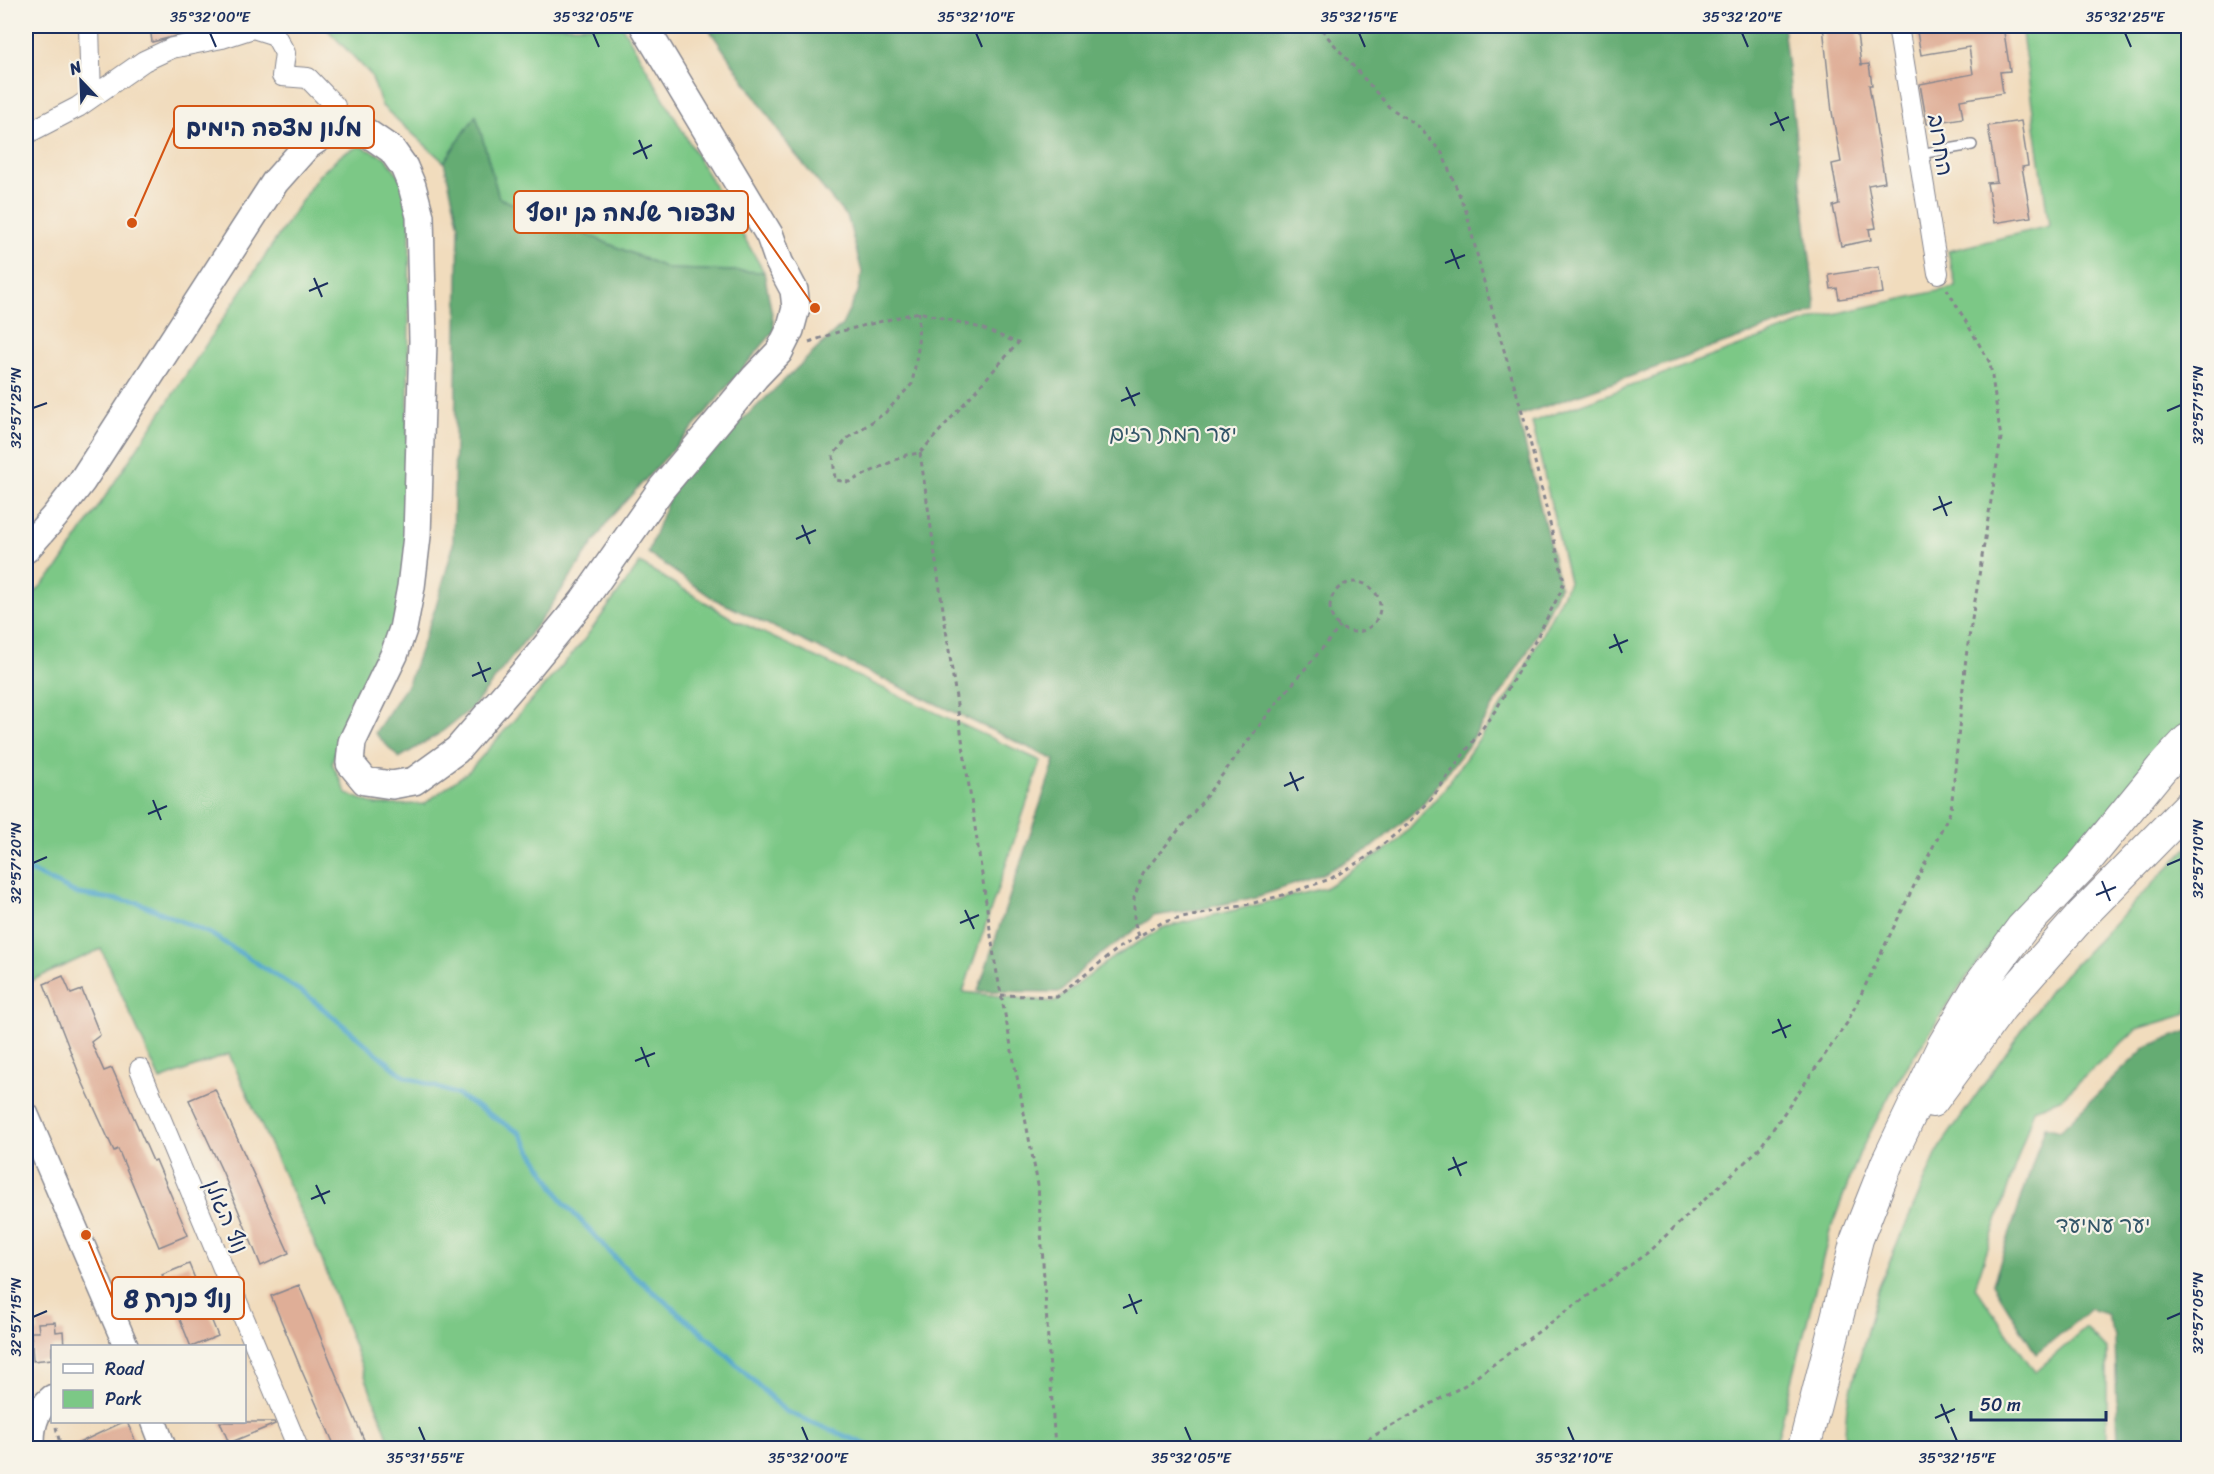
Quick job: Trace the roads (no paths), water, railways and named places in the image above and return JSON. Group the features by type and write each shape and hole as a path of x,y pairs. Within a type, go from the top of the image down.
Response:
{"highway":[{"path":"1804,1449 1857,1239 1887,1163 1943,1046 1977,989 2022,928 2081,867 2161,769 2188,740"},
{"path":"1887,1163 2001,1007 2082,915 2188,807"}],"main road":[{"path":"26,549 82,481 275,182 307,146 322,136 346,129 363,130 392,150 404,167 412,186 420,216 423,341 417,536 411,587 403,629 394,655 352,742 350,764 366,780 392,785 414,781 457,750 582,601 662,488 755,377 779,352 790,330 796,308 794,290 779,262 770,236 644,26"}],"street":[{"path":"89,26 92,98"},
{"name":"החרוב","path":"1898,26 1938,273"},
{"path":"26,134 78,107 144,62 172,48 222,38 253,28 275,35 285,53 282,76 308,78 335,106 339,131"},
{"name":"נוף הגולן","path":"140,1069 298,1449"},
{"path":"26,1114 125,1345"},
{"path":"33,1449 32,1435 39,1416 51,1398"},
{"path":"154,1423 164,1449"}],"lane":[{"path":"1919,154 1972,145"}],"waterway":[{"path":"26,869 78,894 139,903 211,934 308,996 404,1076 456,1094 520,1133 564,1203 624,1267 713,1342 785,1411 874,1448"}],"place":[{"name":"מלון מצפה הימים","path":"132,223"},
{"name":"מצפור שלמה בן יוסף","path":"815,308"},
{"name":"נוף כנרת 8","path":"86,1235"}],"park label":[{"name":"יער רמת רזים","path":"1173,433"},
{"name":"יער עמיעד","path":"2103,1224"}]}
